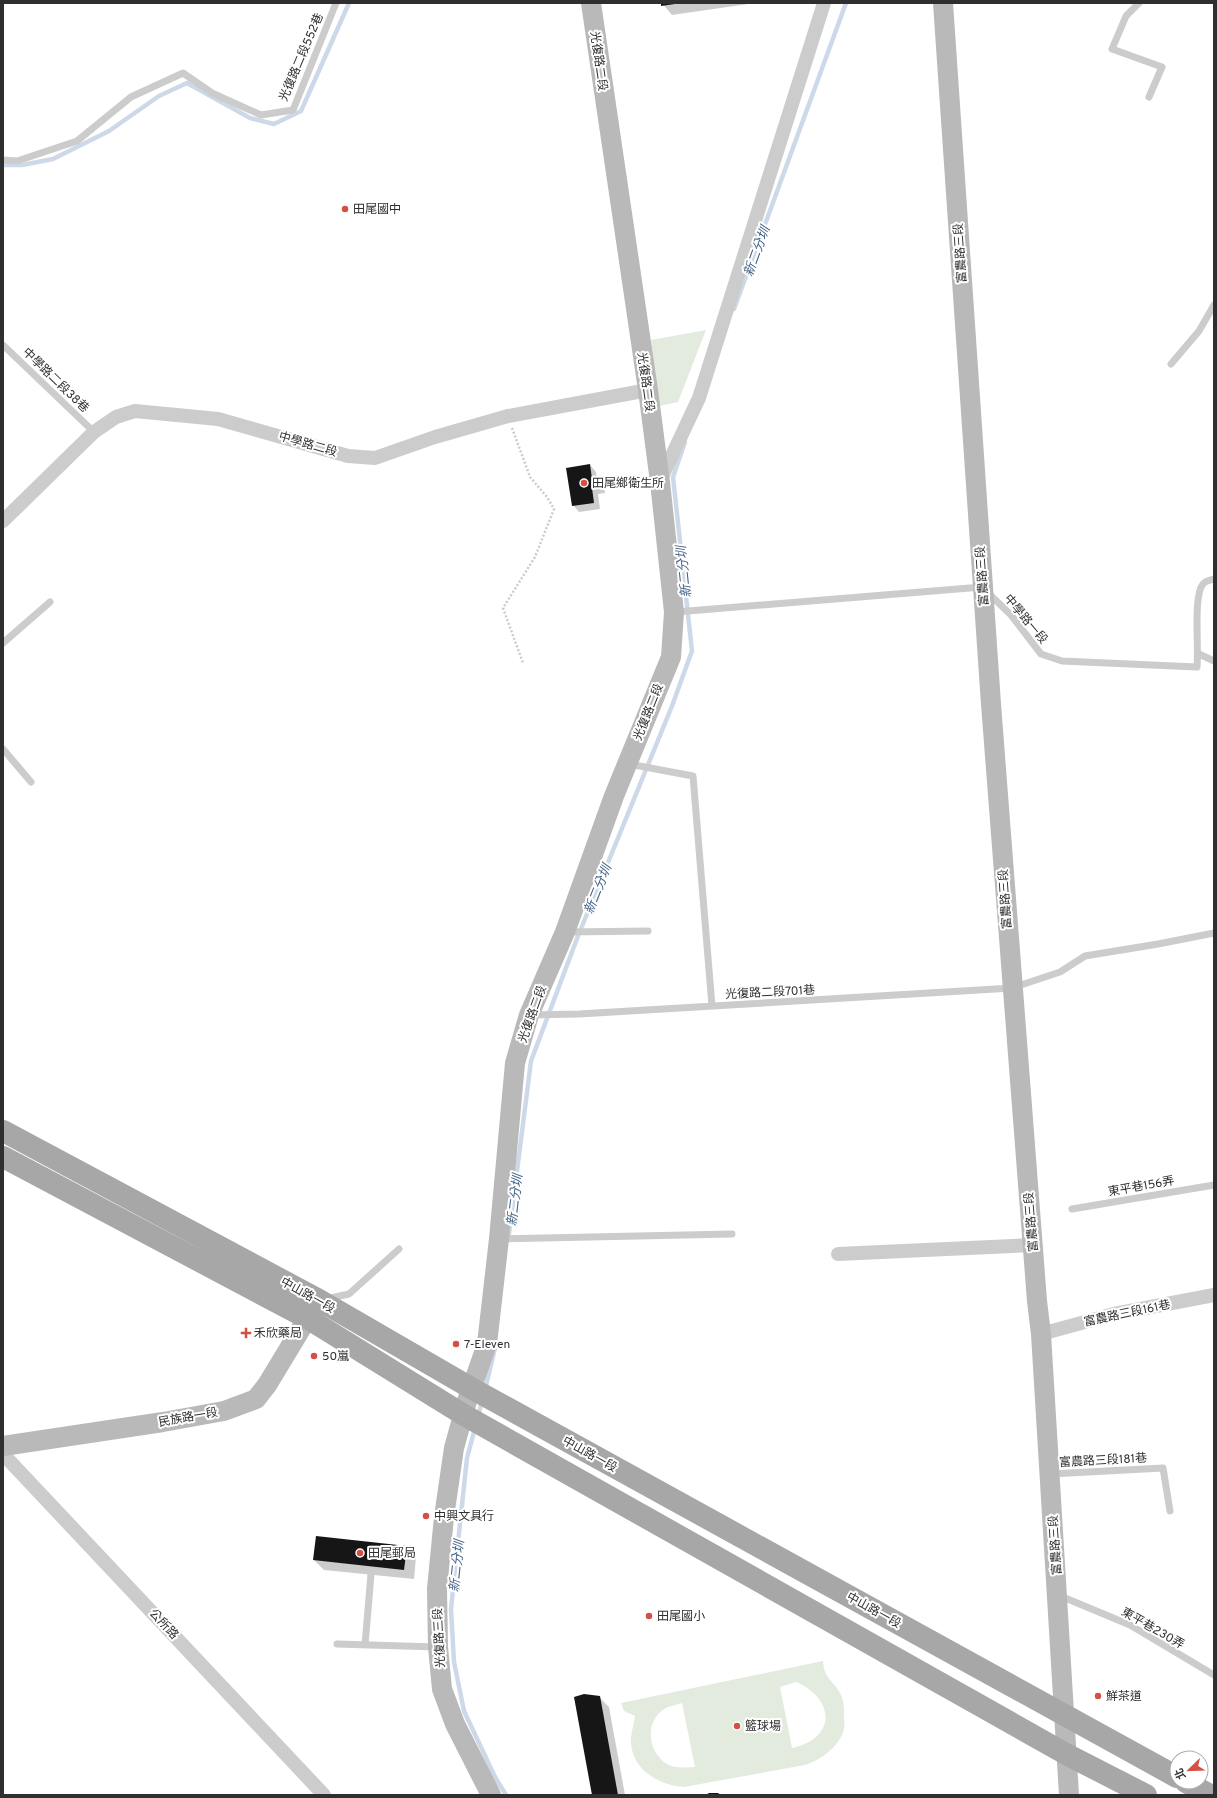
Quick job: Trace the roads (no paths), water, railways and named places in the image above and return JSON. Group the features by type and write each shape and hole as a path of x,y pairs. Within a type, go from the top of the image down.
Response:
{"main road":[{"name":"中山路一段","path":"3,1131 319,1300 467,1401 1066,1754 1146,1795"},
{"name":"中山路一段","path":"3,1157 306,1318 1064,1715 1169,1773"},
{"path":"1201,1790 1210,1795"}],"street":[{"name":"光復路二段","path":"467,1401 487,1344 499,1239 515,1063 529,1015 565,932 628,763 671,657 674,612 660,482 648,390 591,3"},
{"path":"660,482 699,398 824,3"},
{"name":"富農路三段","path":"942,3 982,587 1032,1245 1041,1334 1069,1795"},
{"name":"中學路二段","path":"3,521 94,432 116,417 135,411 218,419 348,456 375,458 435,437 508,416 648,390"},
{"path":"838,1254 1032,1245"},
{"name":"富農路三段161巷","path":"1041,1334 1114,1314 1214,1295"},
{"name":"民族路一段","path":"3,1446 163,1422 224,1411 256,1399 267,1386 306,1318 319,1300"},
{"name":"光復路三段","path":"467,1401 454,1448 444,1517 437,1589 438,1646 442,1689 455,1724 491,1795"},
{"name":"公所路","path":"3,1454 324,1795"}],"lane":[{"name":"光復路二段552巷","path":"3,160 17,161 77,141 131,97 183,73 212,93 261,115 293,110 336,3"},
{"path":"1139,3 1126,16 1112,49 1162,67 1149,97"},
{"path":"1171,364 1199,331 1214,305"},
{"name":"中學路二段38巷","path":"3,345 94,432"},
{"path":"1214,579 1204,583 1200,589 1196,626 1199,654 1214,662"},
{"path":"674,612 982,587"},
{"name":"中學路一段","path":"982,587 1011,615 1041,654 1062,661 1197,667 1199,654"},
{"path":"3,644 50,602"},
{"path":"3,749 31,782"},
{"path":"628,763 693,776 712,1006"},
{"path":"565,932 648,931"},
{"name":"光復路二段701巷","path":"529,1015 578,1014 1012,988 1060,972 1085,956 1214,933"},
{"name":"東平巷156弄","path":"1072,1209 1214,1185"},
{"path":"499,1239 732,1234"},
{"path":"319,1300 349,1294 399,1249"},
{"name":"富農路三段181巷","path":"1050,1474 1163,1468 1170,1511"},
{"path":"365,1645 371,1574"},
{"name":"東平巷230弄","path":"1058,1595 1130,1625 1214,1675"},
{"path":"337,1644 438,1646"}],"waterway":[{"path":"3,165 22,165 53,159 109,131 159,96 187,83 250,118 274,124 301,111 349,3"},
{"name":"新二分圳","path":"734,309 846,3"},
{"name":"新二分圳","path":"509,1234 531,1061 578,936 672,706 692,651 673,477 685,442"},
{"name":"新二分圳","path":"485,1390 495,1348"},
{"name":"新二分圳","path":"478,1417 482,1401"},
{"name":"新二分圳","path":"475,1428 467,1458 451,1609 454,1662 464,1711 495,1777 506,1795"}],"place":[{"name":"田尾國中","path":"345,209"},
{"name":"田尾鄉衛生所","path":"584,483"},
{"name":"禾欣藥局","path":"246,1333"},
{"name":"7-Eleven","path":"456,1344"},
{"name":"50嵐","path":"314,1356"},
{"name":"中興文具行","path":"426,1516"},
{"name":"田尾郵局","path":"360,1553"},
{"name":"田尾國小","path":"649,1616"},
{"name":"鮮茶道","path":"1098,1696"},
{"name":"籃球場","path":"737,1726"}]}
